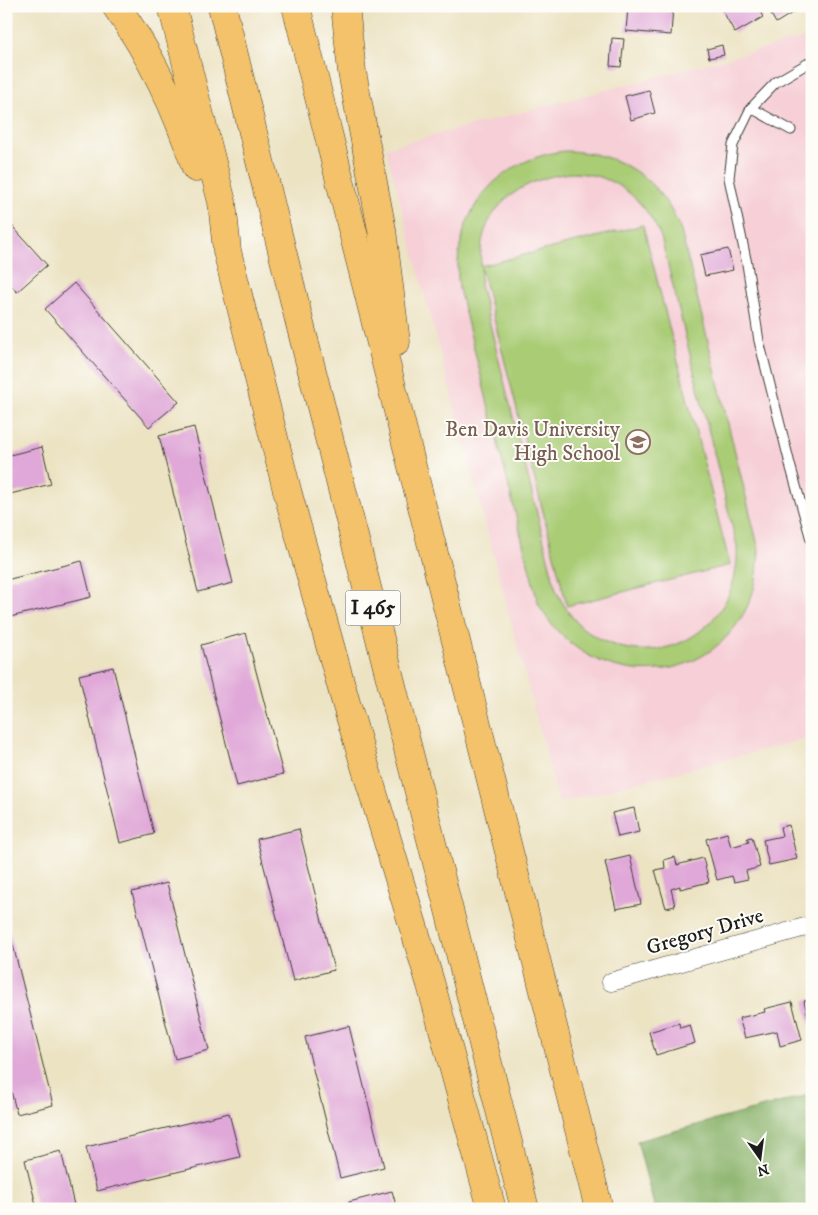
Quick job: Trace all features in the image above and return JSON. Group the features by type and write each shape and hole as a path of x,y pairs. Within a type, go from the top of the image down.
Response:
{"highway":[{"path":"116,6 128,22 146,54 183,131 207,205 227,250"},
{"path":"172,6 222,202 227,250 288,494 346,703 431,985 492,1209"},
{"name":"I 465","path":"222,6 300,324 525,1209"},
{"path":"296,6 599,1209"},
{"path":"345,6 352,72 382,230 412,466"}],"street":[{"name":"Gregory Drive","path":"611,982 812,925"}],"lane":[{"path":"812,61 776,82 751,108 733,145 729,178 747,264 759,341 812,543"},
{"path":"751,108 791,130"}],"shaded area":[{"name":"Ben Davis University High School","path":"812,36 812,737 559,803 386,148"}],"green space":[{"path":"565,151 604,157 621,163 650,183 673,213 681,231 759,550 753,592 733,630 708,653 679,666 647,671 615,666 585,654 559,632 538,603 459,289 458,263 462,239 470,216 482,196 497,179 517,166 539,156","holes":["571,173 587,174 614,183 626,190 646,211 661,237 737,546 735,575 726,600 711,621 692,637 669,647 644,650 617,646 591,634 570,615 559,596 480,284 481,268 567,606 730,565 643,225 481,266 481,246 486,229 494,213 505,200 519,190 552,176"]},
{"path":"812,1094 812,1209 655,1209 637,1141"}],"building":[{"path":"659,6 673,6 671,35 626,31 628,7 659,9"},
{"path":"720,6 757,6 763,17 735,33"},
{"path":"766,6 799,6 800,8 776,23"},
{"path":"612,38 624,39 621,67 610,66"},
{"path":"722,45 724,55 709,58 707,49"},
{"path":"649,90 655,113 631,120 625,96"},
{"path":"6,219 47,265 17,292 6,280"},
{"path":"728,249 733,270 705,276 700,255"},
{"path":"74,283 179,402 149,427 45,309"},
{"path":"194,427 233,583 198,592 159,436"},
{"path":"42,447 51,484 6,495 6,456"},
{"path":"82,561 91,597 6,618 6,580"},
{"path":"246,633 283,774 237,786 201,645"},
{"path":"113,667 154,834 120,843 79,675"},
{"path":"634,808 639,832 618,837 612,813"},
{"path":"789,825 797,859 769,865 763,840 782,836 780,827"},
{"path":"299,829 334,970 293,981 257,839"},
{"path":"727,833 731,847 749,842 747,838 752,837 760,867 746,871 748,879 734,882 732,876 717,880 706,839"},
{"path":"630,856 641,904 616,909 605,862"},
{"path":"675,857 677,865 703,858 709,882 680,889 680,886 671,889 675,906 666,908 655,870 665,868 664,860"},
{"path":"167,883 209,1050 175,1059 132,892"},
{"path":"6,917 53,1105 17,1114 6,1072"},
{"path":"812,999 812,1026 810,1026 804,1001"},
{"path":"792,1002 802,1040 780,1046 777,1031 745,1038 739,1018 765,1012 764,1009"},
{"path":"679,1023 680,1028 690,1025 695,1043 656,1055 649,1032"},
{"path":"349,1026 384,1167 340,1178 305,1037"},
{"path":"229,1113 240,1157 97,1191 86,1147"},
{"path":"61,1151 75,1209 37,1209 25,1160"},
{"path":"392,1191 397,1209 351,1209 349,1202"}],"place":[{"name":"Ben Davis University High School","path":"638,442"}]}
